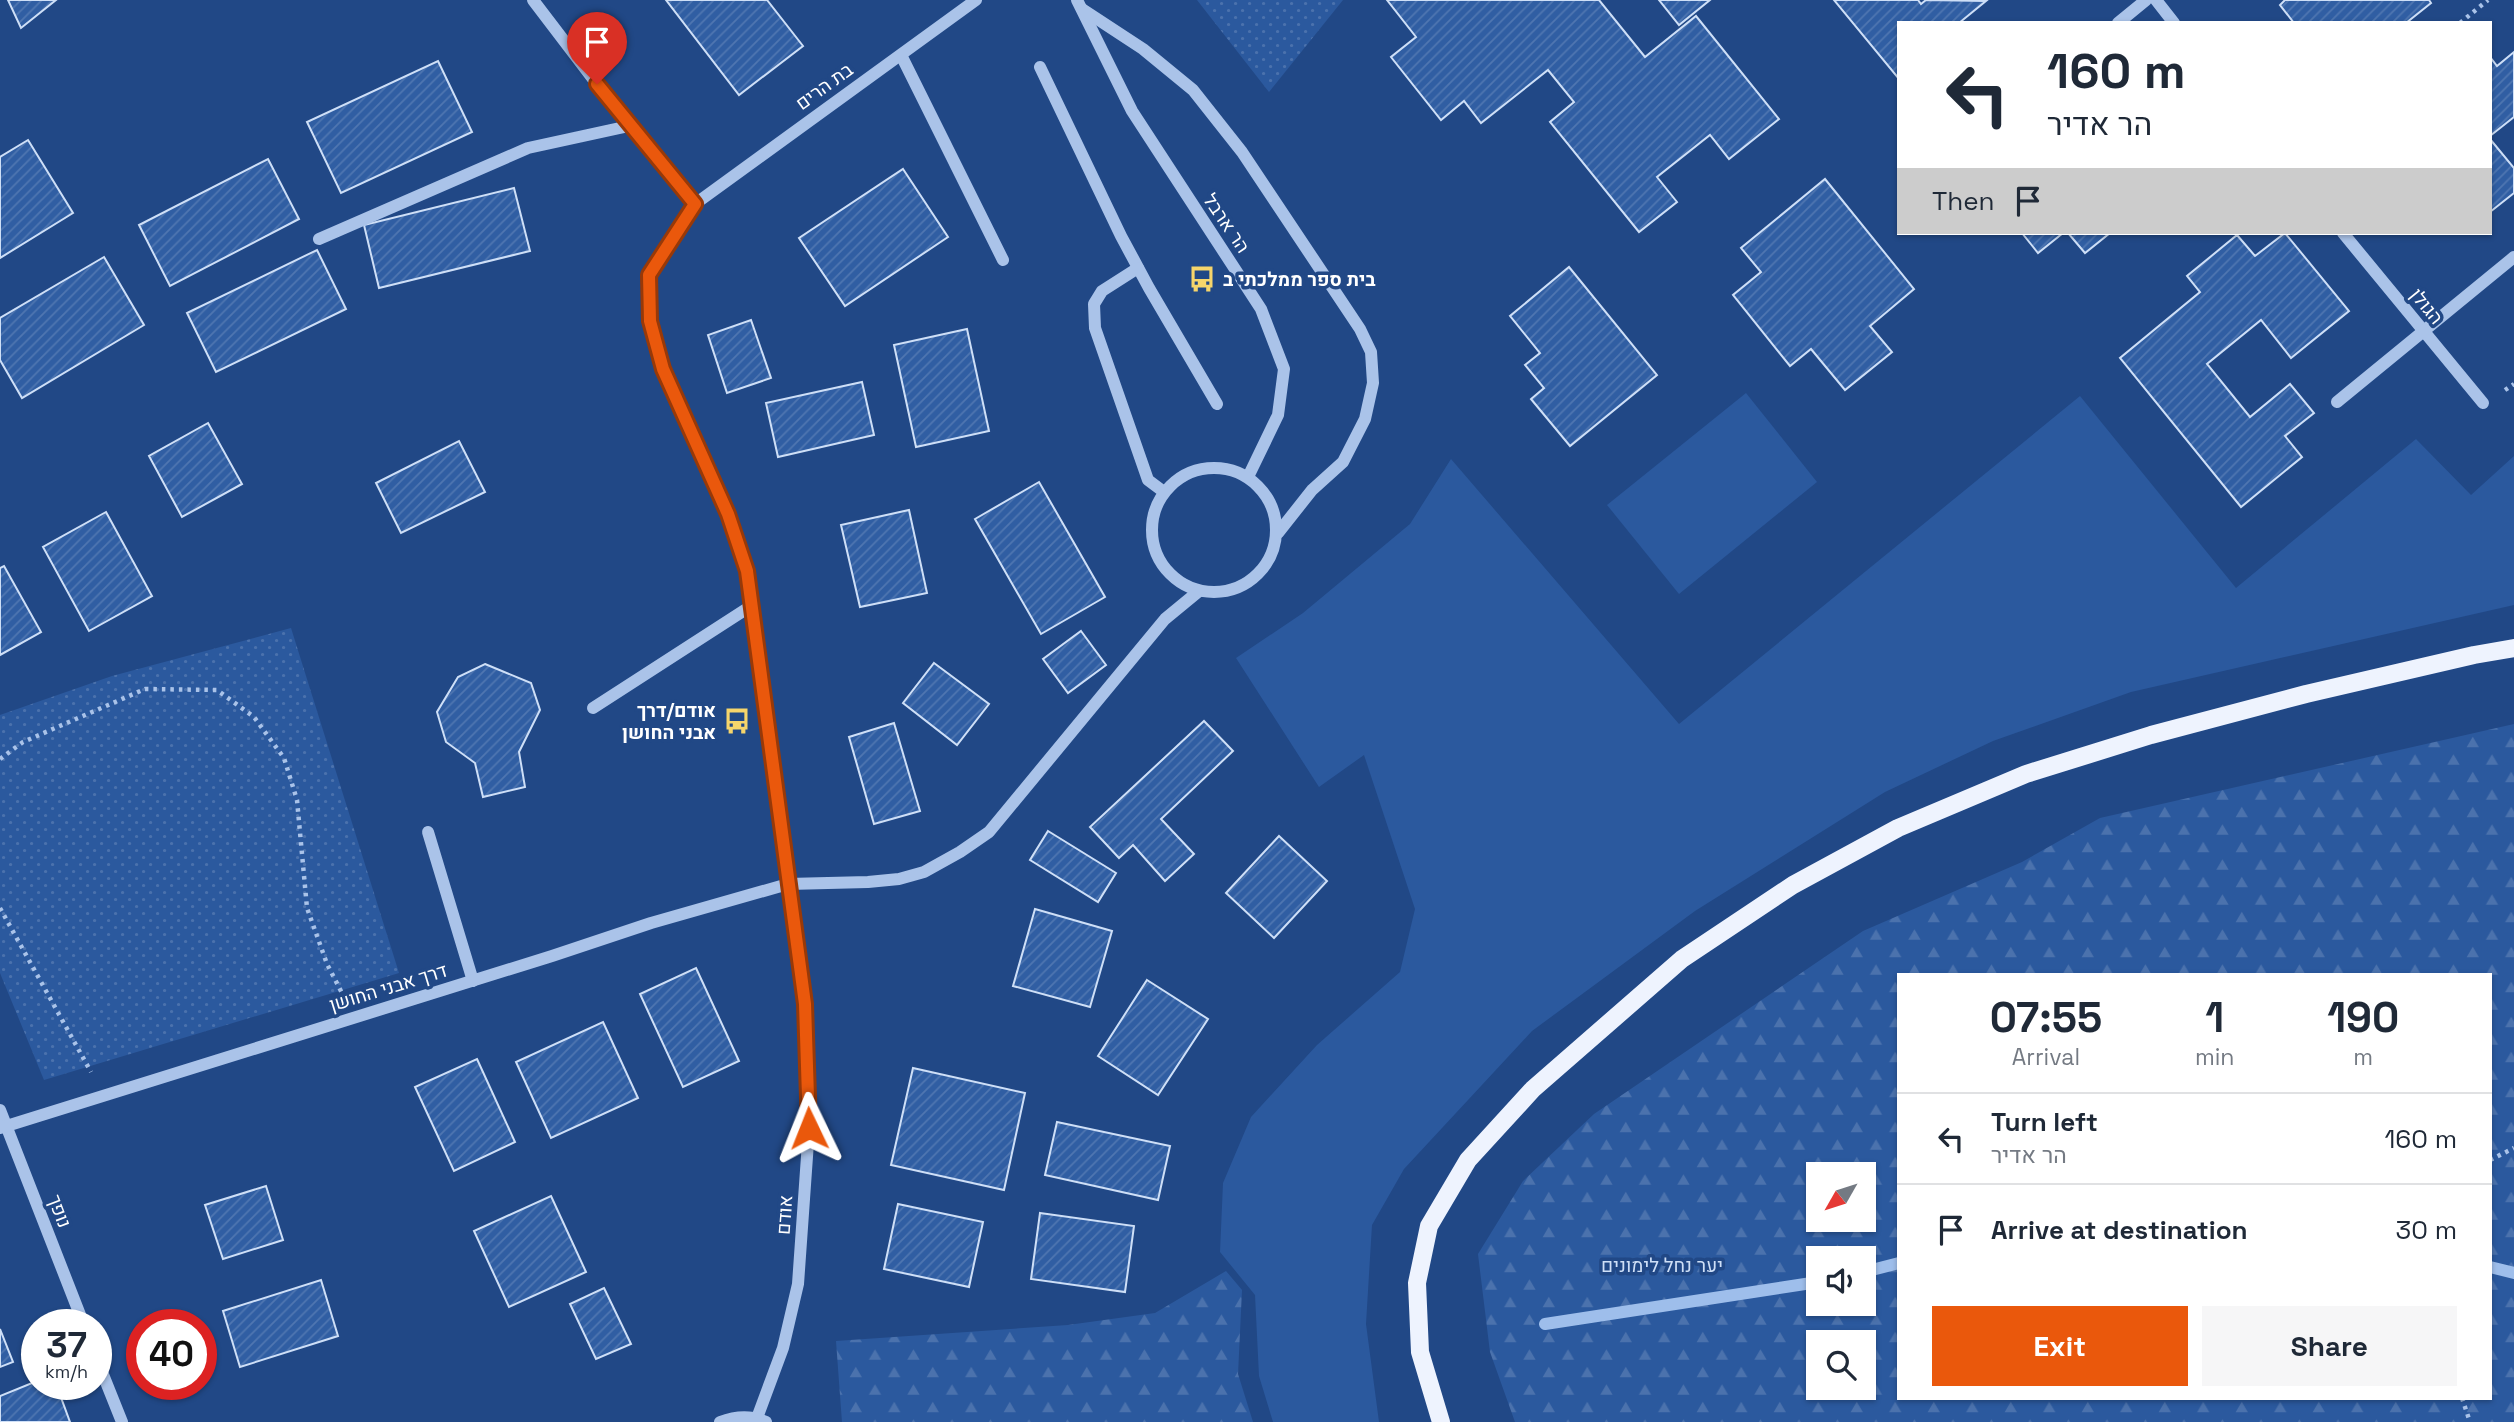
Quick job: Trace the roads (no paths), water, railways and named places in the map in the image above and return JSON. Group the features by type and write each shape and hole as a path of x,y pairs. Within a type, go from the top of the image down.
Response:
{"main road":[{"path":"1441,1422 1420,1352 1416,1283 1429,1226 1468,1160 1533,1089 1682,959 1793,885 1875,840 2026,774 2151,735 2293,697 2514,648"}],"street":[{"path":"533,0 629,126 695,204"},
{"name":"בת הרים","path":"695,204 976,0"},
{"path":"2120,21 2146,0"},
{"path":"2156,0 2172,21"},
{"path":"1080,5 1143,49 1193,90 1242,152 1360,329 1371,352 1373,383 1366,419 1343,462 1312,490 1278,533 1268,565 1253,581 1234,591 1220,593 1199,591 1178,582 1163,566 1151,533 1154,511 1164,492 1180,477 1194,471 1216,468 1248,477 1264,492 1275,512 1278,533"},
{"name":"הר ארבל","path":"1080,5 1132,111 1261,309 1284,369 1278,415 1248,477"},
{"path":"901,55 1003,260"},
{"path":"1040,67 1138,268 1217,404"},
{"path":"319,239 528,148 629,126"},
{"name":"אודם","path":"695,204 649,275 650,321 663,369 728,514 747,571 805,1004 809,1128 798,1284 762,1420"},
{"name":"הגולן","path":"2345,235 2483,403"},
{"path":"2337,402 2514,257"},
{"path":"1138,268 1102,291 1094,304 1095,328 1148,480 1164,492"},
{"name":"דרך אבני החושן","path":"3,1126 473,981 651,923 788,884 868,882 899,879 924,872 961,852 989,832 1165,619 1199,591"},
{"path":"593,708 751,606"},
{"path":"428,832 473,981"},
{"name":"נופך","path":"0,1110 3,1126 77,1309"},
{"path":"112,1399 121,1422"},
{"path":"720,1422 740,1417 762,1420"}],"waterway":[{"path":"1876,1269 1897,1264"},
{"path":"2492,1268 2514,1273"},
{"path":"1545,1324 1806,1284"}],"place":[{"name":"בית ספר ממלכתי ב","path":"1202,279"},
{"name":"אודם/דרך אבני החושן","path":"737,721"}],"park label":[{"name":"יער נחל לימונים","path":"1662,1265"}]}
